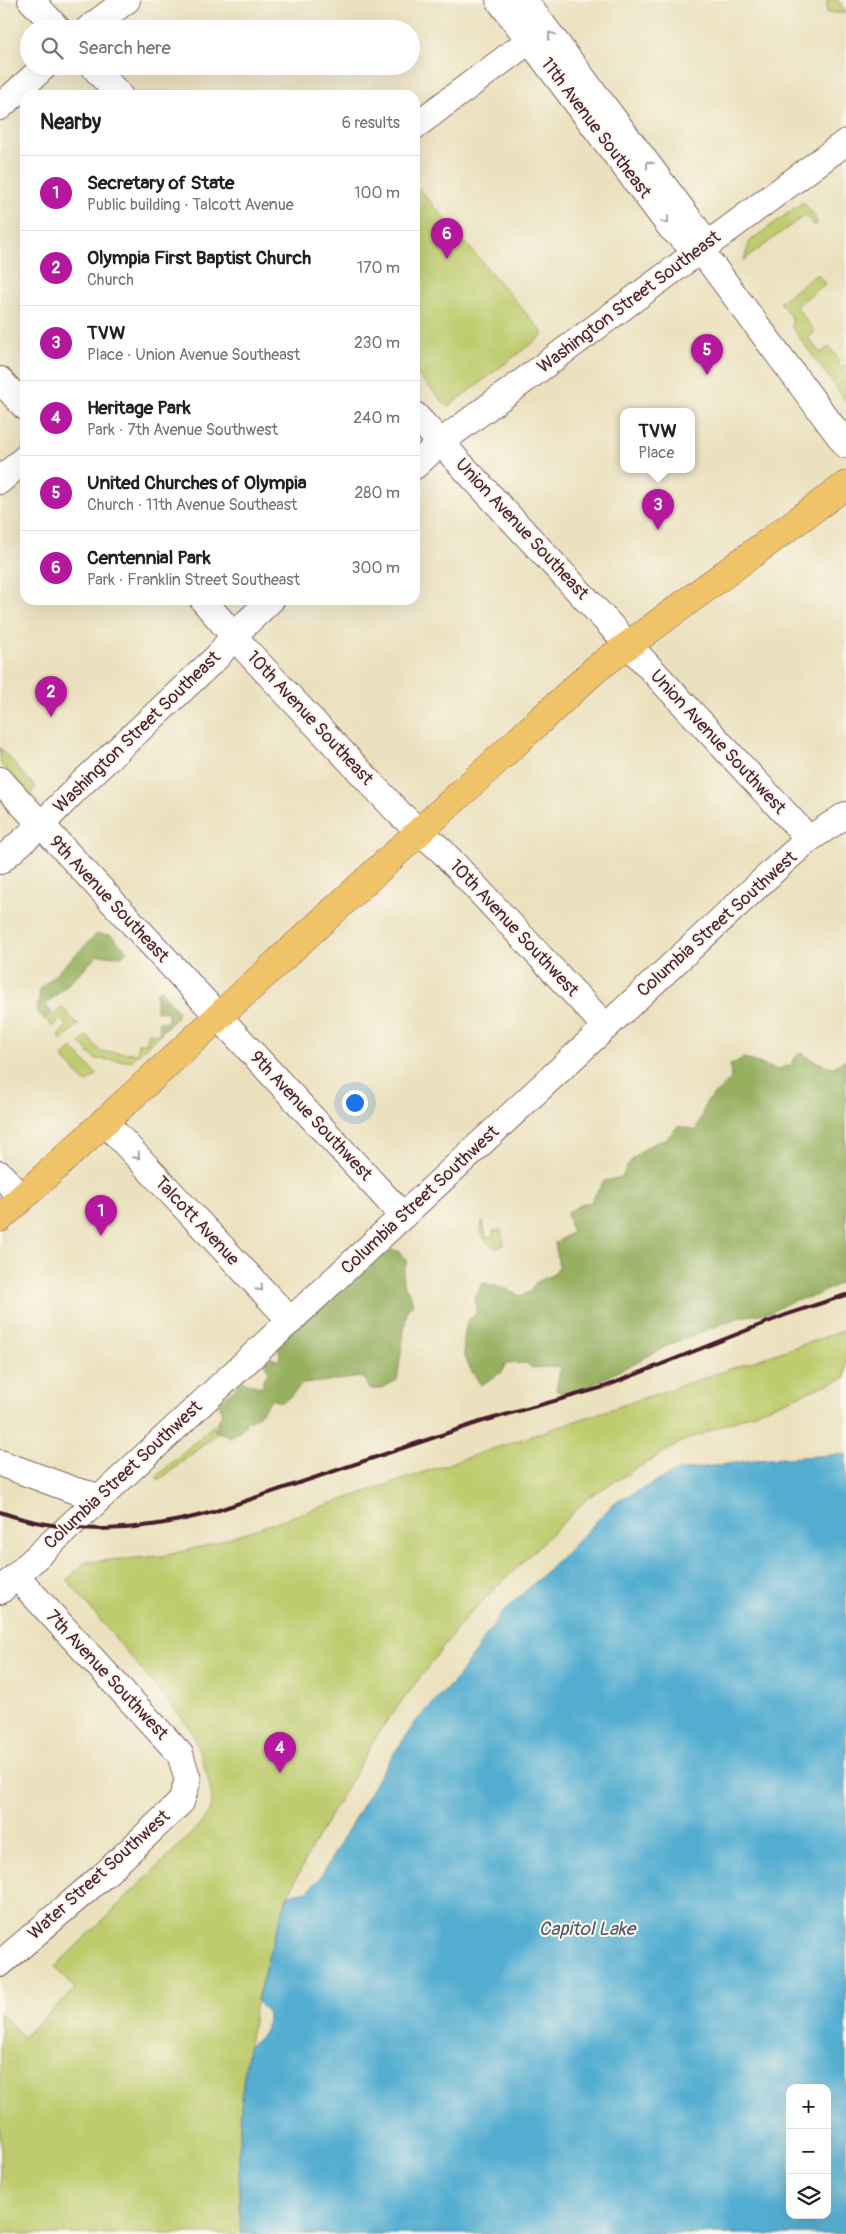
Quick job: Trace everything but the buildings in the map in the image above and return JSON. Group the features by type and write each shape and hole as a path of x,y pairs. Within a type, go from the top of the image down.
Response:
{"main road":[{"path":"0,1218 597,668 846,485"}],"street":[{"path":"32,0 50,20"},
{"path":"100,20 127,0"},
{"name":"11th Avenue Southeast","path":"499,0 671,228 688,243 700,249 846,445"},
{"name":"11th Avenue Southeast","path":"524,0 696,227 701,237 700,249"},
{"path":"420,122 530,40"},
{"path":"0,107 35,75"},
{"path":"101,75 115,90"},
{"name":"Washington Street Southeast","path":"420,461 441,442 846,142"},
{"path":"0,380 20,402"},
{"name":"Union Avenue Southeast","path":"420,420 628,644"},
{"path":"0,481 20,463"},
{"name":"10th Avenue Southeast","path":"207,605 393,807 420,832"},
{"name":"Washington Street Southeast","path":"0,861 41,825 78,787 218,656 234,635 266,605"},
{"name":"Union Avenue Southwest","path":"628,644 809,839"},
{"name":"9th Avenue Southeast","path":"0,780 218,1016"},
{"name":"Columbia Street Southwest","path":"8,1583 605,1026 809,839 846,815"},
{"name":"10th Avenue Southwest","path":"420,832 442,851 605,1026"},
{"name":"9th Avenue Southwest","path":"218,1016 403,1216"},
{"name":"Talcott Avenue","path":"104,1121 291,1321"},
{"path":"0,1174 22,1198"},
{"path":"0,1464 73,1490 100,1497"},
{"name":"7th Avenue Southwest","path":"8,1583 180,1754 188,1780"},
{"name":"Water Street Southwest","path":"0,1964 105,1874 181,1802 188,1780"}],"green space":[{"path":"827,0 838,0 846,13 827,13"},
{"path":"420,190 544,334 448,407 420,377"},
{"path":"803,202 815,216 817,225 813,224 805,215 744,260 750,241"},
{"path":"817,274 825,284 796,306 815,332 808,338 820,353 829,347 840,361 837,363 841,368 846,365 846,401 791,326 793,320 780,302"},
{"path":"0,748 36,788 29,795 0,763"},
{"path":"97,934 111,935 127,951 122,956 98,955 46,1005 52,1013 45,1020 37,1012 40,989"},
{"path":"160,989 178,1012 176,1018 160,1034 159,1022 168,1022 168,1012 156,1011 156,993"},
{"path":"62,1007 78,1025 62,1040 58,1035 67,1026 60,1019 52,1027 47,1021"},
{"path":"148,1033 160,1034 131,1061 95,1059 80,1043 87,1036 101,1052 137,1053 138,1043 147,1043"},
{"path":"72,1048 97,1075 86,1083 62,1057"},
{"path":"799,1052 819,1063 833,1067 846,1059 846,1280 815,1296 794,1300 771,1312 740,1317 675,1342 584,1389 562,1394 556,1390 561,1366 532,1368 526,1363 505,1364 502,1372 481,1385 467,1361 464,1341 467,1321 476,1314 475,1297 483,1283 502,1287 520,1296 532,1291 535,1283 552,1275 559,1267 555,1243 572,1232 567,1213 583,1203 590,1203 604,1181 622,1177 629,1164 639,1153 651,1145 666,1140 678,1126 696,1130 707,1101 731,1079 730,1065 744,1058 777,1070 791,1065"},
{"path":"483,1221 486,1237 494,1236 493,1231 501,1230 504,1245 497,1248 486,1241 481,1229"},
{"path":"382,1248 398,1251 407,1261 403,1281 413,1304 407,1310 397,1380 380,1389 369,1389 363,1377 302,1384 290,1397 281,1402 272,1399 259,1415 245,1423 245,1426 231,1437 214,1430 219,1426 219,1419 222,1414 219,1403 242,1381 263,1388 263,1379 269,1372 264,1363 271,1358 279,1361 280,1353 274,1340 364,1263 377,1260 375,1253"},
{"path":"846,1330 846,1377 683,1441 590,1496 466,1617 380,1730 312,1847 288,1895 270,1950 256,2002 243,2080 239,2135 239,2205 242,2234 0,2234 0,2013 23,2037 75,1989 55,1967 200,1825 212,1804 207,1774 190,1728 67,1580 85,1562 163,1556 208,1545"},
{"path":"218,1421 218,1427 214,1430 219,1432 161,1479 156,1477"}],"water":[{"name":"Capitol Lake","path":"846,1454 846,2234 242,2234 239,2140 248,2047 261,2037 268,2023 267,2012 257,2002 270,1950 288,1895 307,1891 320,1878 382,1771 417,1720 458,1677 501,1614 566,1553 614,1503 677,1471 755,1460"}],"railway":[{"path":"0,1512 53,1525 106,1529 159,1524 186,1519 213,1512 480,1422 604,1387 788,1314 846,1295"}],"place":[{"name":"Centennial Park","path":"447,259"},
{"name":"United Churches of Olympia","path":"707,375"},
{"name":"TVW","path":"658,530"},
{"name":"Olympia First Baptist Church","path":"51,717"},
{"name":"Secretary of State","path":"101,1236"},
{"name":"Heritage Park","path":"280,1773"}]}
